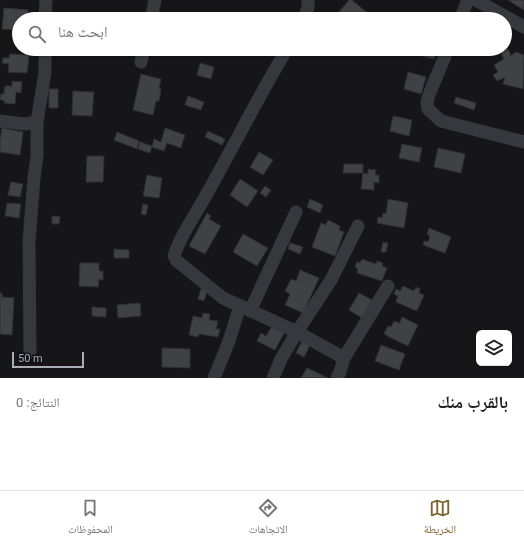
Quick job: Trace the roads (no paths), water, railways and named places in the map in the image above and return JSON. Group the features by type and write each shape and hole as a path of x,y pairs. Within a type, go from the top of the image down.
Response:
{"street":[{"path":"45,12 46,0"},
{"path":"153,12 156,0"},
{"path":"306,12 308,0"},
{"path":"463,12 468,0"},
{"path":"476,0 497,12"},
{"path":"512,20 524,27"},
{"path":"30,352 29,241 37,156 37,122 45,72 45,56"},
{"path":"141,62 142,56"},
{"path":"283,56 189,223 176,248 174,256 177,261 223,298 297,332 344,358"},
{"path":"445,56 430,92 427,102 428,109 441,121 524,142"},
{"path":"0,121 25,124 37,122"},
{"path":"214,378 245,308 296,212"},
{"path":"273,378 297,332 331,280 358,226"},
{"path":"337,378 344,358 388,286"}]}
